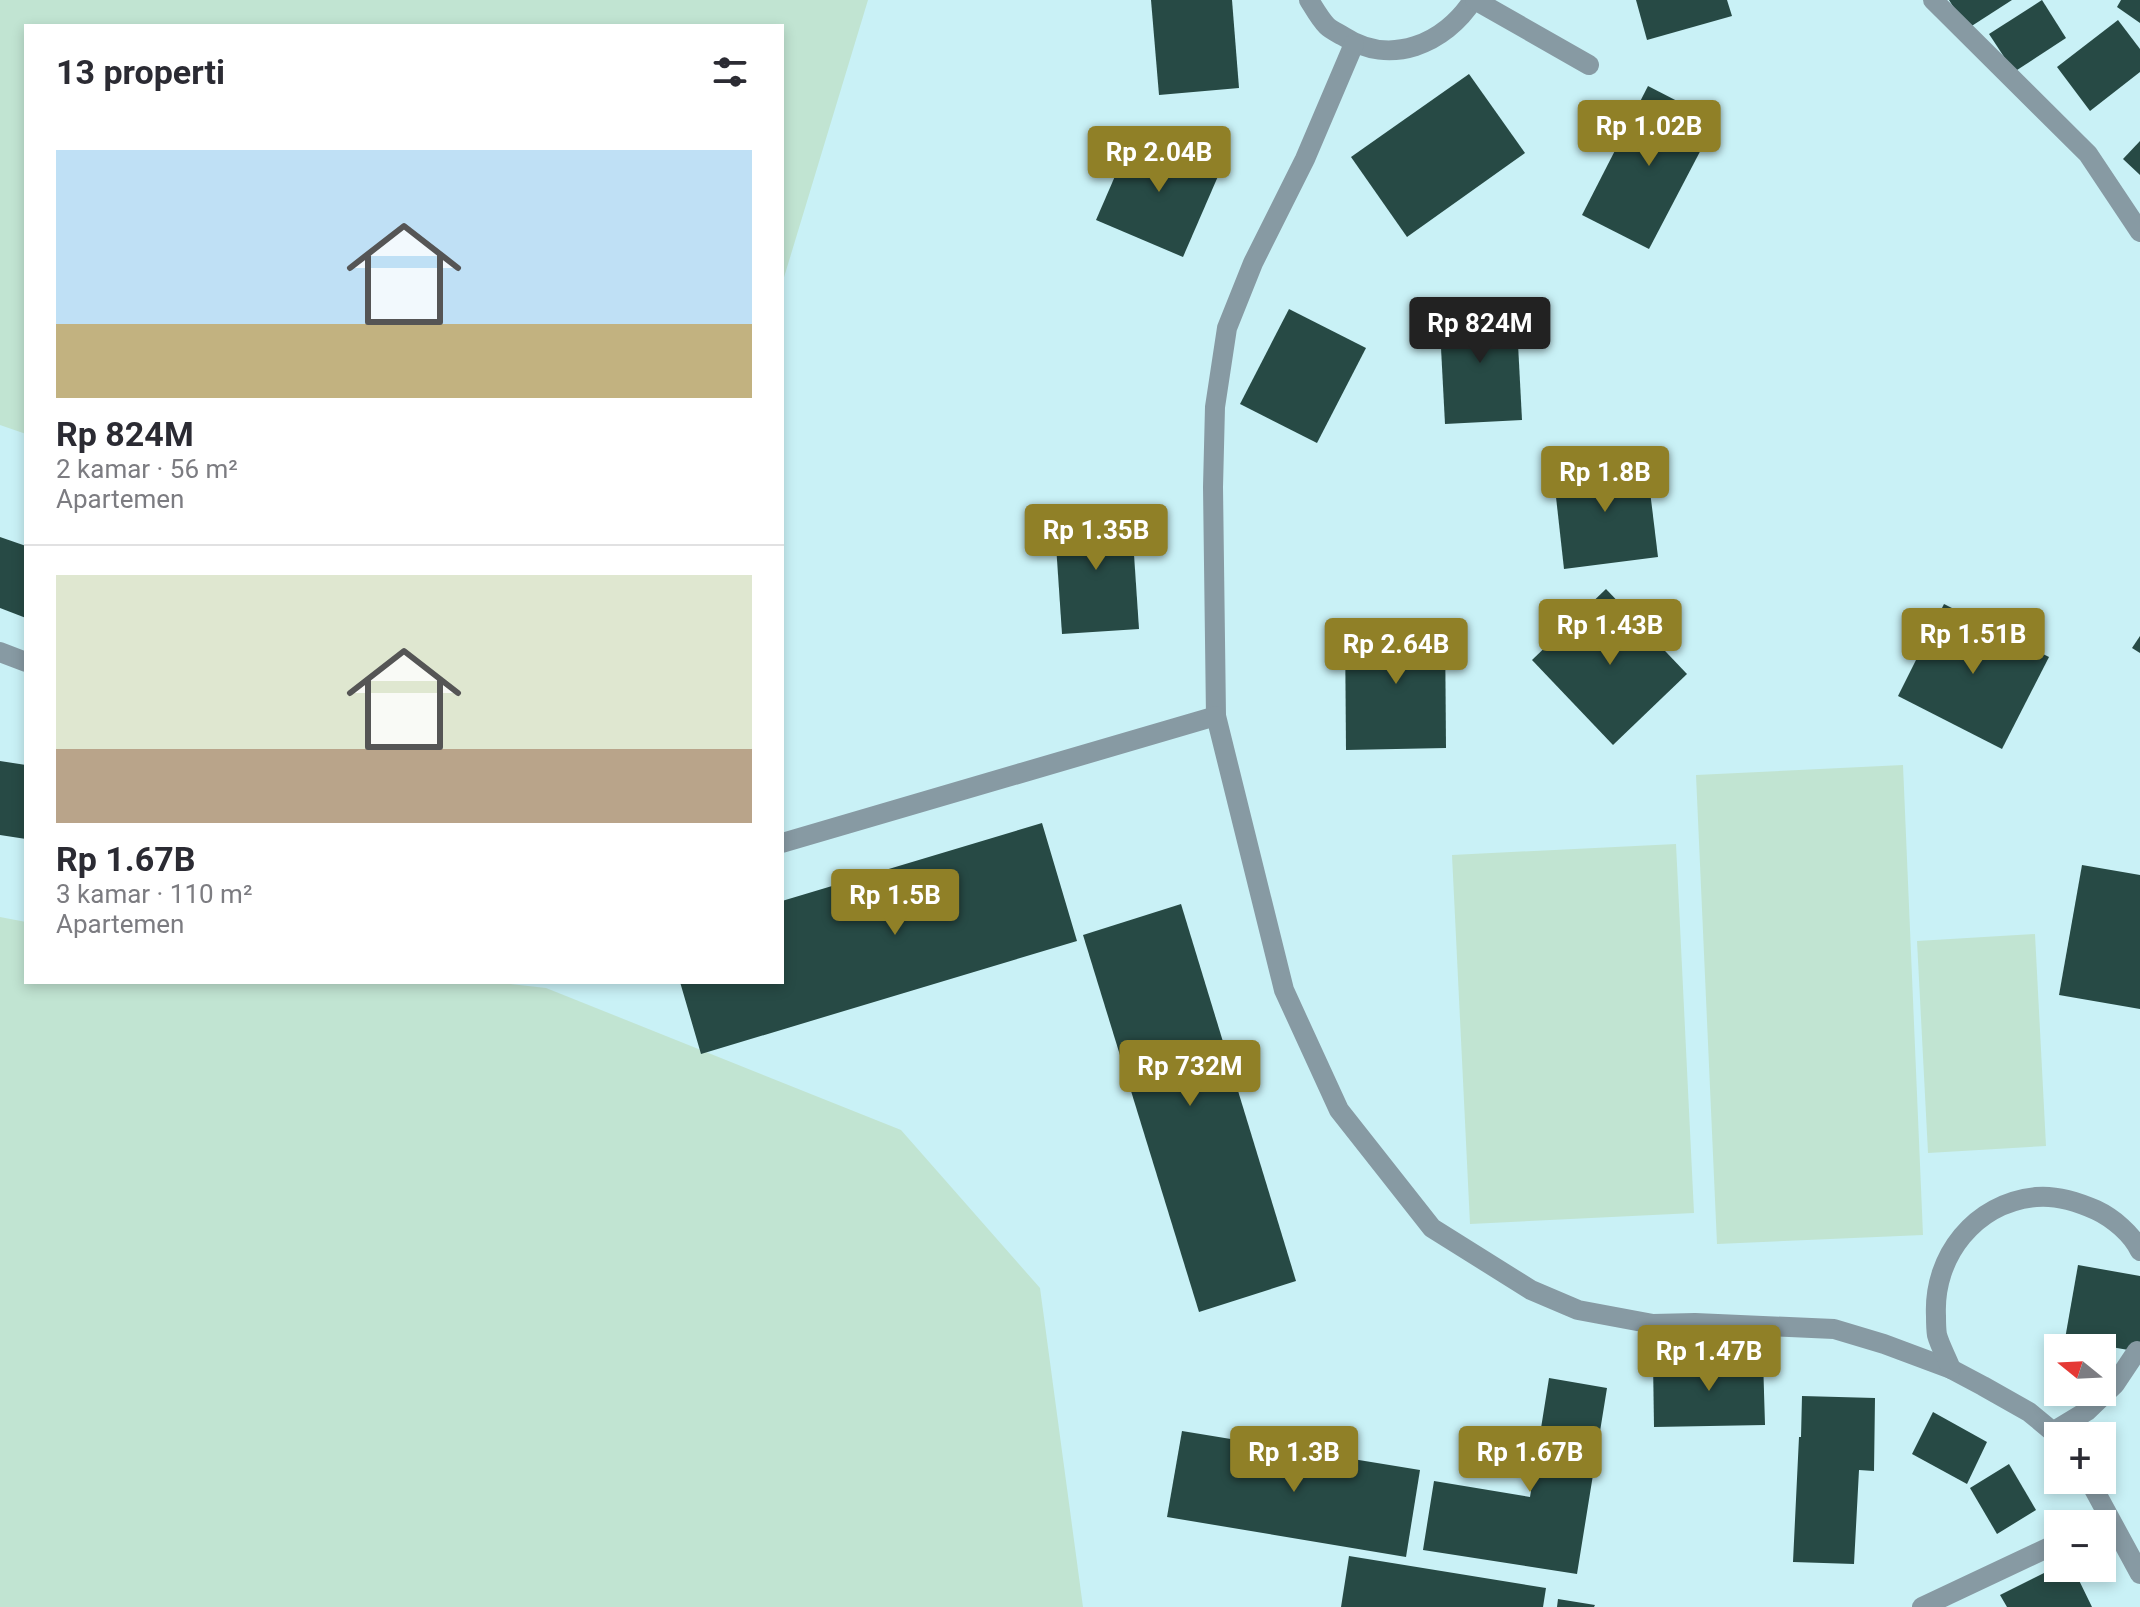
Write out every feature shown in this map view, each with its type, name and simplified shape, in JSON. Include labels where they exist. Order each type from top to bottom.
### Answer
[{"type":"street","points":[[1309,0],[1327,26],[1354,44],[1384,50],[1414,47],[1441,35],[1474,0],[1589,65]]},
{"type":"street","points":[[1933,0],[2088,154],[2140,232]]},
{"type":"street","points":[[1354,44],[1305,159],[1253,263],[1227,328],[1215,407],[1213,487],[1216,716],[1284,990],[1339,1110],[1432,1228],[1531,1290],[1578,1310],[1653,1324],[1834,1329],[1951,1369],[2029,1412],[2044,1424]]},
{"type":"street","points":[[0,652],[24,661]]},
{"type":"street","points":[[784,842],[1216,716]]},
{"type":"street","points":[[1951,1369],[1937,1334],[1935,1295],[1946,1259],[1969,1228],[2001,1206],[2037,1197],[2075,1200],[2110,1217],[2140,1251]]},
{"type":"street","points":[[2072,1422],[2115,1384],[2137,1351]]},
{"type":"street","points":[[2116,1540],[2140,1574]]},
{"type":"street","points":[[1922,1607],[2044,1550]]},
{"type":"green space","points":[[0,0],[868,0],[784,277],[784,24],[24,24],[24,433],[0,425]]},
{"type":"green space","points":[[1903,765],[1923,1235],[1717,1244],[1696,775]]},
{"type":"green space","points":[[1676,844],[1694,1213],[1470,1224],[1452,855]]},
{"type":"green space","points":[[0,917],[24,922],[24,984],[509,984],[546,988],[901,1130],[1040,1288],[1083,1607],[0,1607]]},
{"type":"green space","points":[[2035,934],[2046,1146],[1928,1153],[1917,941]]},
{"type":"building","points":[[1151,0],[1232,0],[1239,88],[1159,95]]},
{"type":"building","points":[[1636,0],[1727,0],[1732,16],[1647,40]]},
{"type":"building","points":[[1949,0],[2012,0],[1967,29]]},
{"type":"building","points":[[2042,0],[2066,38],[2014,72],[1989,34]]},
{"type":"building","points":[[2121,0],[2140,0],[2140,23],[2117,7]]},
{"type":"building","points":[[2118,20],[2140,49],[2140,72],[2090,111],[2057,67]]},
{"type":"building","points":[[1469,74],[1525,153],[1407,237],[1351,157]]},
{"type":"building","points":[[1648,86],[1716,121],[1649,249],[1582,215]]},
{"type":"building","points":[[1135,130],[1222,167],[1183,257],[1096,220]]},
{"type":"building","points":[[2140,141],[2140,175],[2123,159]]},
{"type":"building","points":[[1516,306],[1522,420],[1445,424],[1439,310]]},
{"type":"building","points":[[1289,309],[1366,348],[1317,443],[1240,404]]},
{"type":"building","points":[[1646,458],[1658,557],[1564,569],[1553,470]]},
{"type":"building","points":[[1131,510],[1139,629],[1062,634],[1054,515]]},
{"type":"building","points":[[0,537],[24,545],[24,617],[0,608]]},
{"type":"building","points":[[1606,589],[1687,674],[1613,745],[1532,660]]},
{"type":"building","points":[[1944,604],[2049,657],[2002,749],[1898,696]]},
{"type":"building","points":[[1445,622],[1446,748],[1346,750],[1345,624]]},
{"type":"building","points":[[2140,636],[2140,653],[2132,648]]},
{"type":"building","points":[[0,761],[24,765],[24,839],[0,835]]},
{"type":"building","points":[[1042,823],[1077,941],[701,1054],[681,984],[784,984],[784,900]]},
{"type":"building","points":[[2082,865],[2140,875],[2140,1009],[2059,995]]},
{"type":"building","points":[[1181,904],[1296,1281],[1199,1312],[1083,935]]},
{"type":"building","points":[[2078,1265],[2140,1276],[2140,1352],[2116,1348],[2116,1334],[2066,1334]]},
{"type":"building","points":[[1763,1359],[1765,1425],[1654,1427],[1653,1361]]},
{"type":"building","points":[[1549,1378],[1607,1388],[1577,1574],[1423,1550],[1434,1481],[1530,1497]]},
{"type":"building","points":[[1802,1396],[1875,1398],[1874,1471],[1859,1470],[1854,1564],[1793,1562]]},
{"type":"building","points":[[1933,1412],[1987,1442],[1967,1484],[1912,1454]]},
{"type":"building","points":[[1182,1431],[1420,1470],[1406,1557],[1167,1517]]},
{"type":"building","points":[[2009,1464],[2036,1510],[1997,1534],[1970,1488]]},
{"type":"building","points":[[1349,1556],[1546,1588],[1543,1607],[1341,1607]]},
{"type":"building","points":[[2044,1573],[2044,1582],[2080,1582],[2092,1607],[2007,1607],[2000,1595]]},
{"type":"building","points":[[1558,1599],[1595,1605],[1557,1607]]}]
